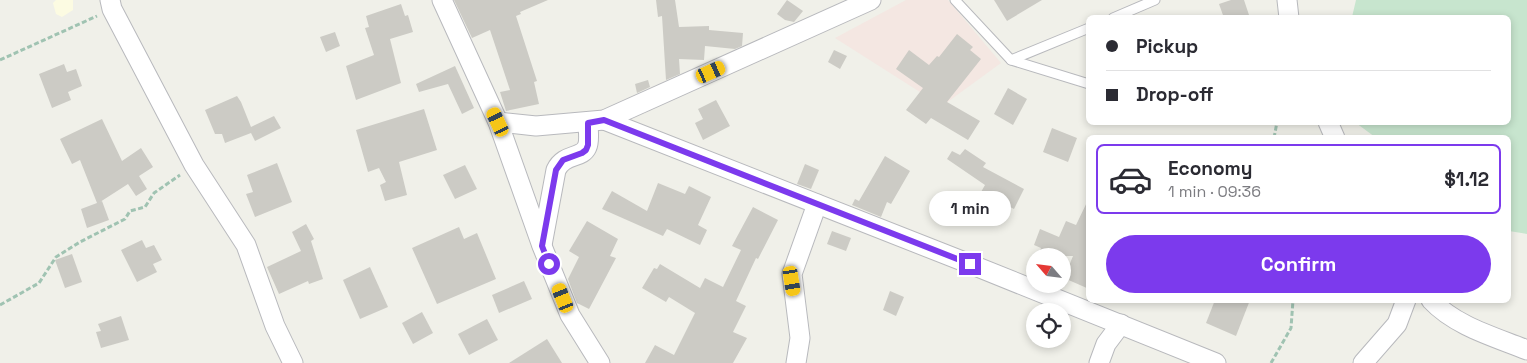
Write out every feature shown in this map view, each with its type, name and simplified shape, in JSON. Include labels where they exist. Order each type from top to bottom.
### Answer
[{"type":"street","points":[[442,0],[498,122],[542,246],[570,315],[600,363]]},
{"type":"street","points":[[498,122],[536,126],[596,122],[872,0]]},
{"type":"street","points":[[1286,0],[1289,15]]},
{"type":"street","points":[[111,4],[194,165],[246,245],[275,326],[293,363]]},
{"type":"street","points":[[596,122],[817,204],[1216,363]]},
{"type":"street","points":[[542,246],[556,170],[563,160],[586,150],[596,122]]},
{"type":"street","points":[[796,363],[800,338],[792,274],[817,204]]},
{"type":"street","points":[[1363,363],[1397,324],[1405,303]]},
{"type":"street","points":[[1434,303],[1439,309],[1460,322],[1527,350]]},
{"type":"street","points":[[1099,363],[1106,344],[1121,324]]},
{"type":"lane","points":[[955,0],[1011,60],[1086,83]]},
{"type":"lane","points":[[1120,15],[1155,0]]},
{"type":"lane","points":[[1011,60],[1086,29]]},
{"type":"path","points":[[0,60],[111,4]]},
{"type":"path","points":[[0,305],[39,283],[56,257],[80,242],[125,219],[130,212],[145,207],[154,193],[194,165]]},
{"type":"path","points":[[1270,363],[1291,328],[1293,303]]},
{"type":"shaded area","points":[[56,0],[73,0],[73,10],[62,17],[56,14],[53,3]]},
{"type":"shaded area","points":[[906,0],[948,0],[1001,63],[942,106],[835,38]]},
{"type":"shaded area","points":[[1356,0],[1527,0],[1527,234],[1511,231],[1511,135],[1372,135],[1359,125],[1511,125],[1511,15],[1352,15]]},
{"type":"building","points":[[454,0],[548,0],[520,12],[521,14],[516,16],[537,81],[534,82],[539,104],[506,111],[500,92],[510,90],[490,30],[472,38]]},
{"type":"building","points":[[656,0],[675,0],[679,27],[709,26],[709,30],[743,33],[742,46],[735,49],[705,46],[704,60],[679,59],[680,74],[666,80],[662,16],[658,17]]},
{"type":"building","points":[[787,0],[803,11],[794,22],[785,20],[777,14]]},
{"type":"building","points":[[994,0],[1042,0],[1007,21]]},
{"type":"building","points":[[1231,0],[1244,0],[1249,15],[1223,15],[1219,4]]},
{"type":"building","points":[[401,4],[405,16],[408,15],[413,32],[390,39],[401,83],[356,100],[346,66],[374,55],[365,28],[369,27],[366,16]]},
{"type":"building","points":[[335,32],[340,46],[326,52],[320,37]]},
{"type":"building","points":[[957,34],[973,47],[970,50],[981,59],[947,102],[980,121],[968,140],[931,118],[926,124],[906,110],[923,88],[896,69],[909,50],[929,65],[937,56],[939,57]]},
{"type":"building","points":[[834,50],[847,56],[840,69],[828,62]]},
{"type":"building","points":[[64,64],[67,72],[76,69],[82,86],[68,92],[71,100],[52,108],[39,74]]},
{"type":"building","points":[[455,66],[474,108],[462,114],[448,84],[419,92],[416,84]]},
{"type":"building","points":[[648,80],[650,87],[637,93],[635,84]]},
{"type":"building","points":[[1008,88],[1027,99],[1013,125],[994,114]]},
{"type":"building","points":[[237,96],[251,127],[274,116],[281,128],[255,141],[251,133],[225,143],[222,134],[215,134],[205,110]]},
{"type":"building","points":[[716,100],[730,126],[703,140],[695,123],[703,119],[698,109]]},
{"type":"building","points":[[424,109],[437,150],[399,162],[407,195],[385,201],[380,185],[386,182],[379,168],[368,172],[356,130]]},
{"type":"building","points":[[102,119],[122,161],[141,148],[153,167],[139,176],[147,189],[136,196],[128,184],[100,202],[102,201],[109,220],[87,228],[81,209],[97,203],[80,160],[72,164],[60,139]]},
{"type":"building","points":[[1052,128],[1077,138],[1068,162],[1043,152]]},
{"type":"building","points":[[965,149],[986,163],[983,167],[1024,189],[1014,209],[981,192],[985,185],[947,159],[952,151],[960,155]]},
{"type":"building","points":[[885,156],[910,171],[891,204],[887,202],[881,217],[852,205],[855,199],[859,201]]},
{"type":"building","points":[[277,163],[292,202],[255,217],[246,194],[253,192],[247,175]]},
{"type":"building","points":[[805,164],[819,170],[811,189],[797,184]]},
{"type":"building","points":[[465,165],[477,189],[455,199],[443,175]]},
{"type":"building","points":[[658,183],[685,194],[689,186],[711,197],[698,225],[707,230],[700,245],[667,229],[663,236],[602,209],[612,191],[647,211]]},
{"type":"building","points":[[1086,204],[1086,288],[1071,281],[1071,261],[1073,256],[1071,256],[1071,248],[1041,248],[1034,245],[1040,229],[1059,237],[1066,221],[1076,225]]},
{"type":"building","points":[[753,207],[778,220],[758,259],[756,258],[736,301],[746,306],[733,332],[747,338],[733,363],[645,363],[655,345],[674,355],[695,313],[669,297],[666,302],[642,288],[654,268],[657,269],[660,264],[700,288],[705,278],[723,287],[741,250],[732,246]]},
{"type":"building","points":[[587,221],[618,239],[610,256],[616,258],[589,309],[577,303],[568,279],[579,257],[569,251]]},
{"type":"building","points":[[306,224],[314,239],[311,241],[323,279],[309,284],[308,281],[279,294],[267,267],[301,251],[292,232]]},
{"type":"building","points":[[459,227],[464,239],[477,233],[496,279],[437,304],[412,248]]},
{"type":"building","points":[[832,231],[851,238],[846,251],[827,244]]},
{"type":"building","points":[[142,240],[146,248],[154,245],[162,260],[153,264],[157,272],[137,282],[121,250]]},
{"type":"building","points":[[72,254],[82,282],[65,288],[55,260]]},
{"type":"building","points":[[370,267],[388,307],[360,319],[343,280]]},
{"type":"building","points":[[524,281],[532,299],[499,313],[492,295]]},
{"type":"building","points":[[890,291],[904,297],[896,316],[883,310]]},
{"type":"building","points":[[1214,303],[1249,303],[1236,336],[1206,323]]},
{"type":"building","points":[[422,312],[433,333],[413,344],[402,323]]},
{"type":"building","points":[[121,316],[129,340],[101,348],[96,332],[101,331],[98,324]]},
{"type":"building","points":[[487,319],[498,340],[469,355],[458,334]]},
{"type":"building","points":[[547,339],[562,363],[509,363]]},
{"type":"route","points":[[549,264],[542,246],[556,170],[563,160],[586,150],[588,145],[588,123],[604,120],[970,264]]}]
